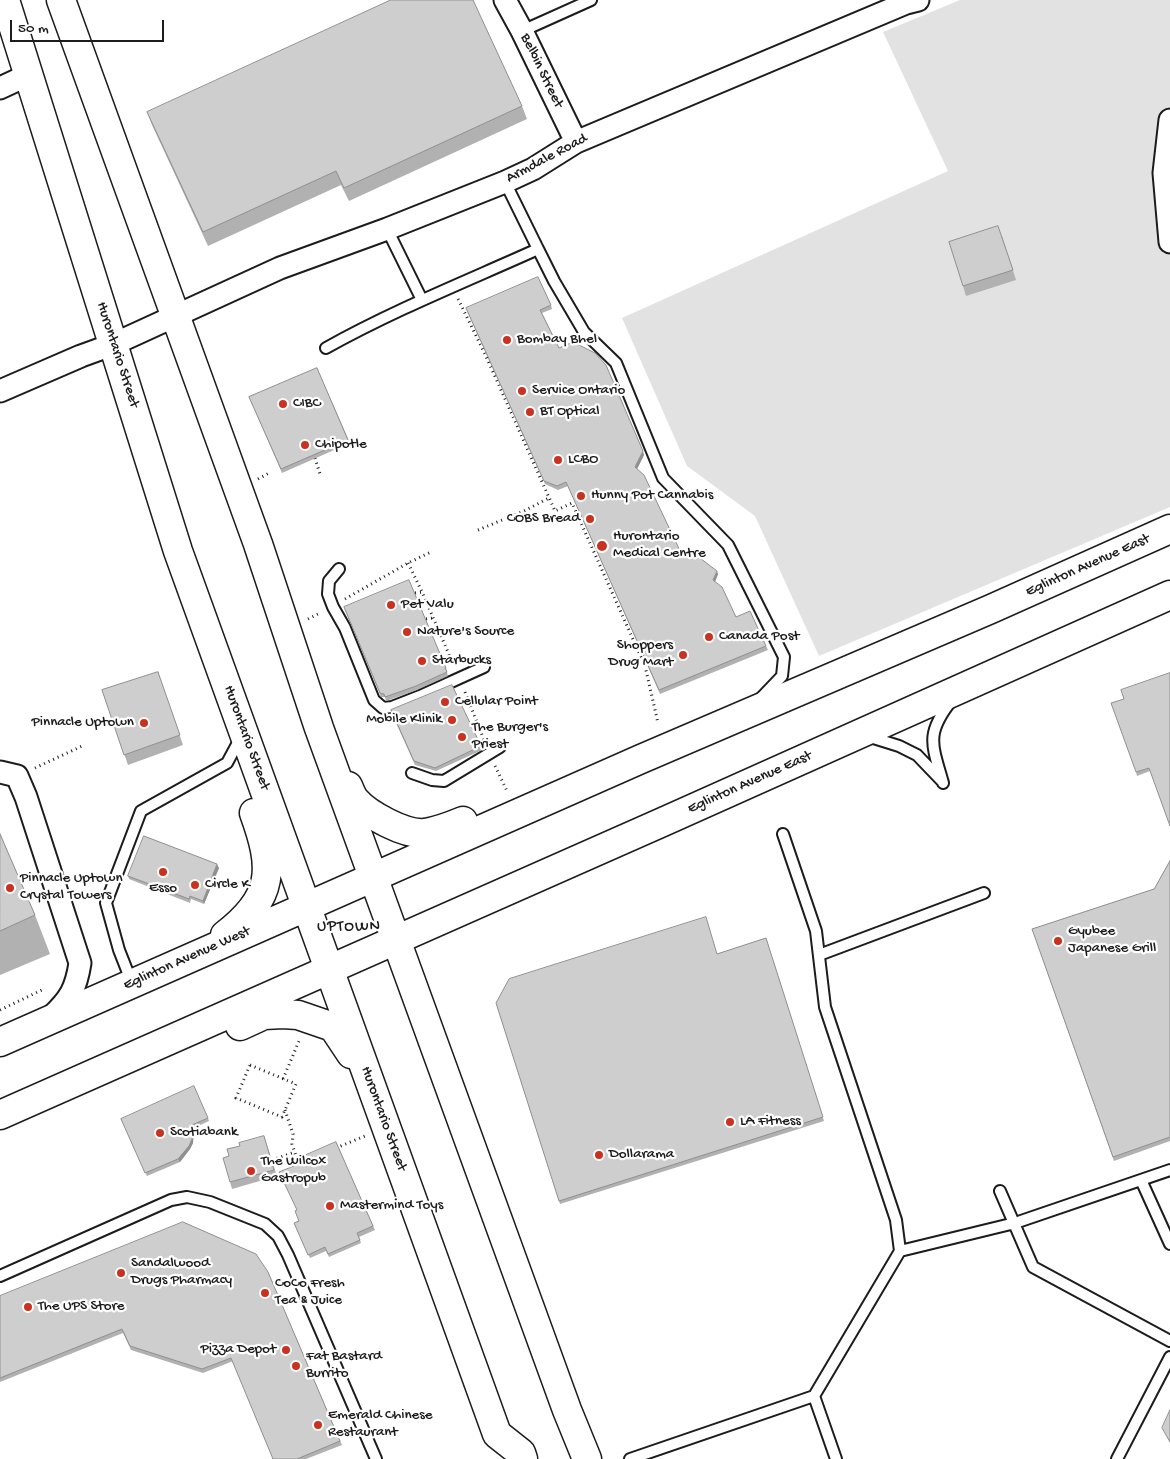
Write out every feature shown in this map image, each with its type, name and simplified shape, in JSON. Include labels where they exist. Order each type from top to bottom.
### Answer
[{"type":"main road","name":"Hurontario Street","points":[[5,0],[178,551],[497,1434],[521,1452],[523,1459]]},
{"type":"main road","points":[[61,0],[258,544],[319,728],[567,1410],[587,1459]]},
{"type":"main road","name":"Eglinton Avenue East","points":[[373,877],[1170,530]]},
{"type":"main road","name":"Eglinton Avenue East","points":[[329,970],[1170,595]]},
{"type":"main road","points":[[319,728],[354,800],[372,815],[404,830],[424,833],[452,826],[517,797],[552,798]]},
{"type":"main road","points":[[200,954],[249,914],[261,896],[266,882],[268,864],[264,840],[251,805],[259,774]]},
{"type":"main road","name":"Eglinton Avenue West","points":[[0,1042],[373,877]]},
{"type":"main road","points":[[0,1115],[329,970]]},
{"type":"main road","points":[[150,1048],[178,1054],[264,1015],[298,1015],[332,1027],[350,1052],[377,1103]]},
{"type":"street","name":"Belbin Street","points":[[505,0],[576,142]]},
{"type":"street","name":"Armdale Road","points":[[0,392],[81,356],[114,344],[280,268],[387,229],[505,182],[534,169],[576,142],[909,1]]},
{"type":"street","points":[[0,88],[28,76]]},
{"type":"street","points":[[1170,120],[1164,173],[1170,242]]},
{"type":"street","points":[[9,774],[26,797],[80,963],[78,977],[69,998],[46,1022]]},
{"type":"lane","points":[[522,31],[591,0]]},
{"type":"lane","points":[[505,182],[554,281],[584,332],[616,363],[664,478],[728,545],[784,657],[782,676],[746,715]]},
{"type":"lane","points":[[387,229],[422,300]]},
{"type":"lane","points":[[326,348],[370,324],[538,249]]},
{"type":"lane","points":[[339,569],[329,581],[328,594],[345,628],[374,700],[384,708],[392,707],[484,667]]},
{"type":"lane","points":[[859,734],[899,746],[917,755],[943,782],[932,744],[936,722],[962,688]]},
{"type":"lane","points":[[132,983],[119,950],[106,903],[141,811],[227,763],[244,732]]},
{"type":"lane","points":[[412,773],[432,780],[444,781],[500,747]]},
{"type":"lane","points":[[630,1459],[814,1396],[900,1251],[896,1220],[825,1007],[816,931],[782,834]]},
{"type":"lane","points":[[819,955],[984,893]]},
{"type":"lane","points":[[900,1251],[1015,1223],[1170,1170]]},
{"type":"lane","points":[[1141,1180],[1170,1244]]},
{"type":"lane","points":[[1000,1191],[1034,1267],[1170,1341]]},
{"type":"lane","points":[[0,1276],[171,1200],[187,1197],[210,1202],[265,1224],[278,1236],[288,1255],[376,1459]]},
{"type":"lane","points":[[1117,1459],[1170,1357]]},
{"type":"lane","points":[[814,1396],[836,1459]]},
{"type":"path","points":[[453,287],[555,511],[572,503],[645,666]]},
{"type":"path","points":[[481,339],[484,354]]},
{"type":"path","points":[[507,399],[511,413]]},
{"type":"path","points":[[315,458],[320,474]]},
{"type":"path","points":[[534,458],[537,472]]},
{"type":"path","points":[[265,475],[271,472]]},
{"type":"path","points":[[478,530],[524,511],[549,498]]},
{"type":"path","points":[[577,507],[580,522]]},
{"type":"path","points":[[590,535],[593,550]]},
{"type":"path","points":[[307,620],[431,552]]},
{"type":"path","points":[[600,559],[604,573]]},
{"type":"path","points":[[611,583],[614,597]]},
{"type":"path","points":[[415,593],[422,592]]},
{"type":"path","points":[[426,619],[434,618]]},
{"type":"path","points":[[438,648],[445,647]]},
{"type":"path","points":[[641,652],[658,723]]},
{"type":"path","points":[[468,720],[474,716]]},
{"type":"path","points":[[477,740],[482,736]]},
{"type":"path","points":[[9,774],[82,746]]},
{"type":"path","points":[[0,1010],[44,989]]},
{"type":"path","points":[[284,1079],[301,1037]]},
{"type":"path","points":[[250,1065],[296,1084],[285,1109],[282,1117],[236,1098],[250,1065]]},
{"type":"path","points":[[285,1109],[293,1134],[292,1144],[299,1165],[306,1162]]},
{"type":"path","points":[[330,1151],[368,1134]]},
{"type":"path","points":[[272,1160],[295,1152]]},
{"type":"shaded area","points":[[960,0],[1170,0],[1170,507],[819,656],[755,516],[687,466],[622,318],[948,171],[883,32]]},
{"type":"building","points":[[391,0],[473,0],[522,106],[344,188],[336,171],[203,232],[147,112]]},
{"type":"building","points":[[998,226],[1013,270],[963,286],[949,242]]},
{"type":"building","points":[[538,277],[551,305],[540,310],[559,348],[573,342],[595,353],[606,365],[643,451],[635,467],[644,475],[683,557],[692,552],[717,571],[713,580],[722,587],[736,617],[750,611],[766,646],[659,690],[566,482],[557,486],[544,481],[466,308]]},
{"type":"building","points":[[317,368],[348,440],[281,469],[249,397]]},
{"type":"building","points":[[409,580],[447,672],[385,697],[384,694],[380,693],[344,607]]},
{"type":"building","name":"Pinnacle Uptown","points":[[158,672],[180,735],[124,755],[102,690]]},
{"type":"building","points":[[1170,673],[1170,826],[1149,768],[1136,772],[1111,703],[1124,699],[1121,690]]},
{"type":"building","points":[[452,685],[481,746],[435,768],[414,761],[391,710]]},
{"type":"building","points":[[0,834],[35,915],[0,931]]},
{"type":"building","points":[[144,836],[217,864],[203,901],[190,896],[189,899],[128,876]]},
{"type":"building","points":[[1170,861],[1170,1137],[1113,1157],[1032,929],[1154,889]]},
{"type":"building","points":[[706,917],[717,954],[766,938],[823,1117],[559,1201],[496,1003],[509,979]]},
{"type":"building","name":"Scotiabank","points":[[194,1086],[208,1118],[192,1125],[192,1139],[189,1146],[178,1159],[145,1173],[121,1119]]},
{"type":"building","name":"The Wilcox Gastropub","points":[[264,1136],[274,1170],[230,1182],[223,1158],[229,1156],[227,1149],[240,1146],[239,1143]]},
{"type":"building","name":"Mastermind Toys","points":[[336,1142],[373,1226],[357,1233],[360,1240],[328,1254],[325,1247],[308,1255],[294,1223],[299,1221],[295,1211],[297,1210],[279,1172],[306,1161],[304,1156]]},
{"type":"building","points":[[183,1222],[256,1254],[268,1272],[340,1441],[297,1459],[273,1459],[231,1358],[202,1369],[130,1346],[122,1329],[0,1378],[0,1296]]},
{"type":"building","points":[[1170,1410],[1170,1442],[1162,1428]]},
{"type":"place","name":"Bombay Bhel","points":[[507,340]]},
{"type":"place","name":"Service Ontario","points":[[522,391]]},
{"type":"place","name":"CIBC","points":[[283,404]]},
{"type":"place","name":"BT Optical","points":[[530,412]]},
{"type":"place","name":"Chipotle","points":[[305,445]]},
{"type":"place","name":"LCBO","points":[[558,460]]},
{"type":"place","name":"Hunny Pot Cannabis","points":[[581,496]]},
{"type":"place","name":"COBS Bread","points":[[590,519]]},
{"type":"place","name":"Hurontario Medical Centre","points":[[602,546]]},
{"type":"place","name":"Pet Valu","points":[[391,605]]},
{"type":"place","name":"Nature's Source","points":[[407,632]]},
{"type":"place","name":"Canada Post","points":[[709,637]]},
{"type":"place","name":"Shoppers Drug Mart","points":[[683,655]]},
{"type":"place","name":"Starbucks","points":[[422,661]]},
{"type":"place","name":"Cellular Point","points":[[445,702]]},
{"type":"place","name":"Mobile Klinik","points":[[452,720]]},
{"type":"place","name":"Pinnacle Uptown","points":[[144,723]]},
{"type":"place","name":"The Burger's Priest","points":[[462,737]]},
{"type":"place","name":"Esso","points":[[163,872]]},
{"type":"place","name":"Circle K","points":[[195,885]]},
{"type":"place","name":"Pinnacle Uptown Crystal Towers","points":[[10,888]]},
{"type":"place","name":"Gyubee Japanese Grill","points":[[1058,941]]},
{"type":"place","name":"LA Fitness","points":[[730,1122]]},
{"type":"place","name":"Scotiabank","points":[[160,1133]]},
{"type":"place","name":"Dollarama","points":[[599,1155]]},
{"type":"place","name":"The Wilcox Gastropub","points":[[251,1171]]},
{"type":"place","name":"Mastermind Toys","points":[[330,1206]]},
{"type":"place","name":"Sandalwood Drugs Pharmacy","points":[[121,1273]]},
{"type":"place","name":"CoCo Fresh Tea & Juice","points":[[265,1293]]},
{"type":"place","name":"The UPS Store","points":[[28,1307]]},
{"type":"place","name":"Pizza Depot","points":[[286,1350]]},
{"type":"place","name":"Fat Bastard Burrito","points":[[296,1366]]},
{"type":"place","name":"Emerald Chinese Restaurant","points":[[318,1425]]},
{"type":"district","name":"UPTOWN","points":[[349,928]]}]
